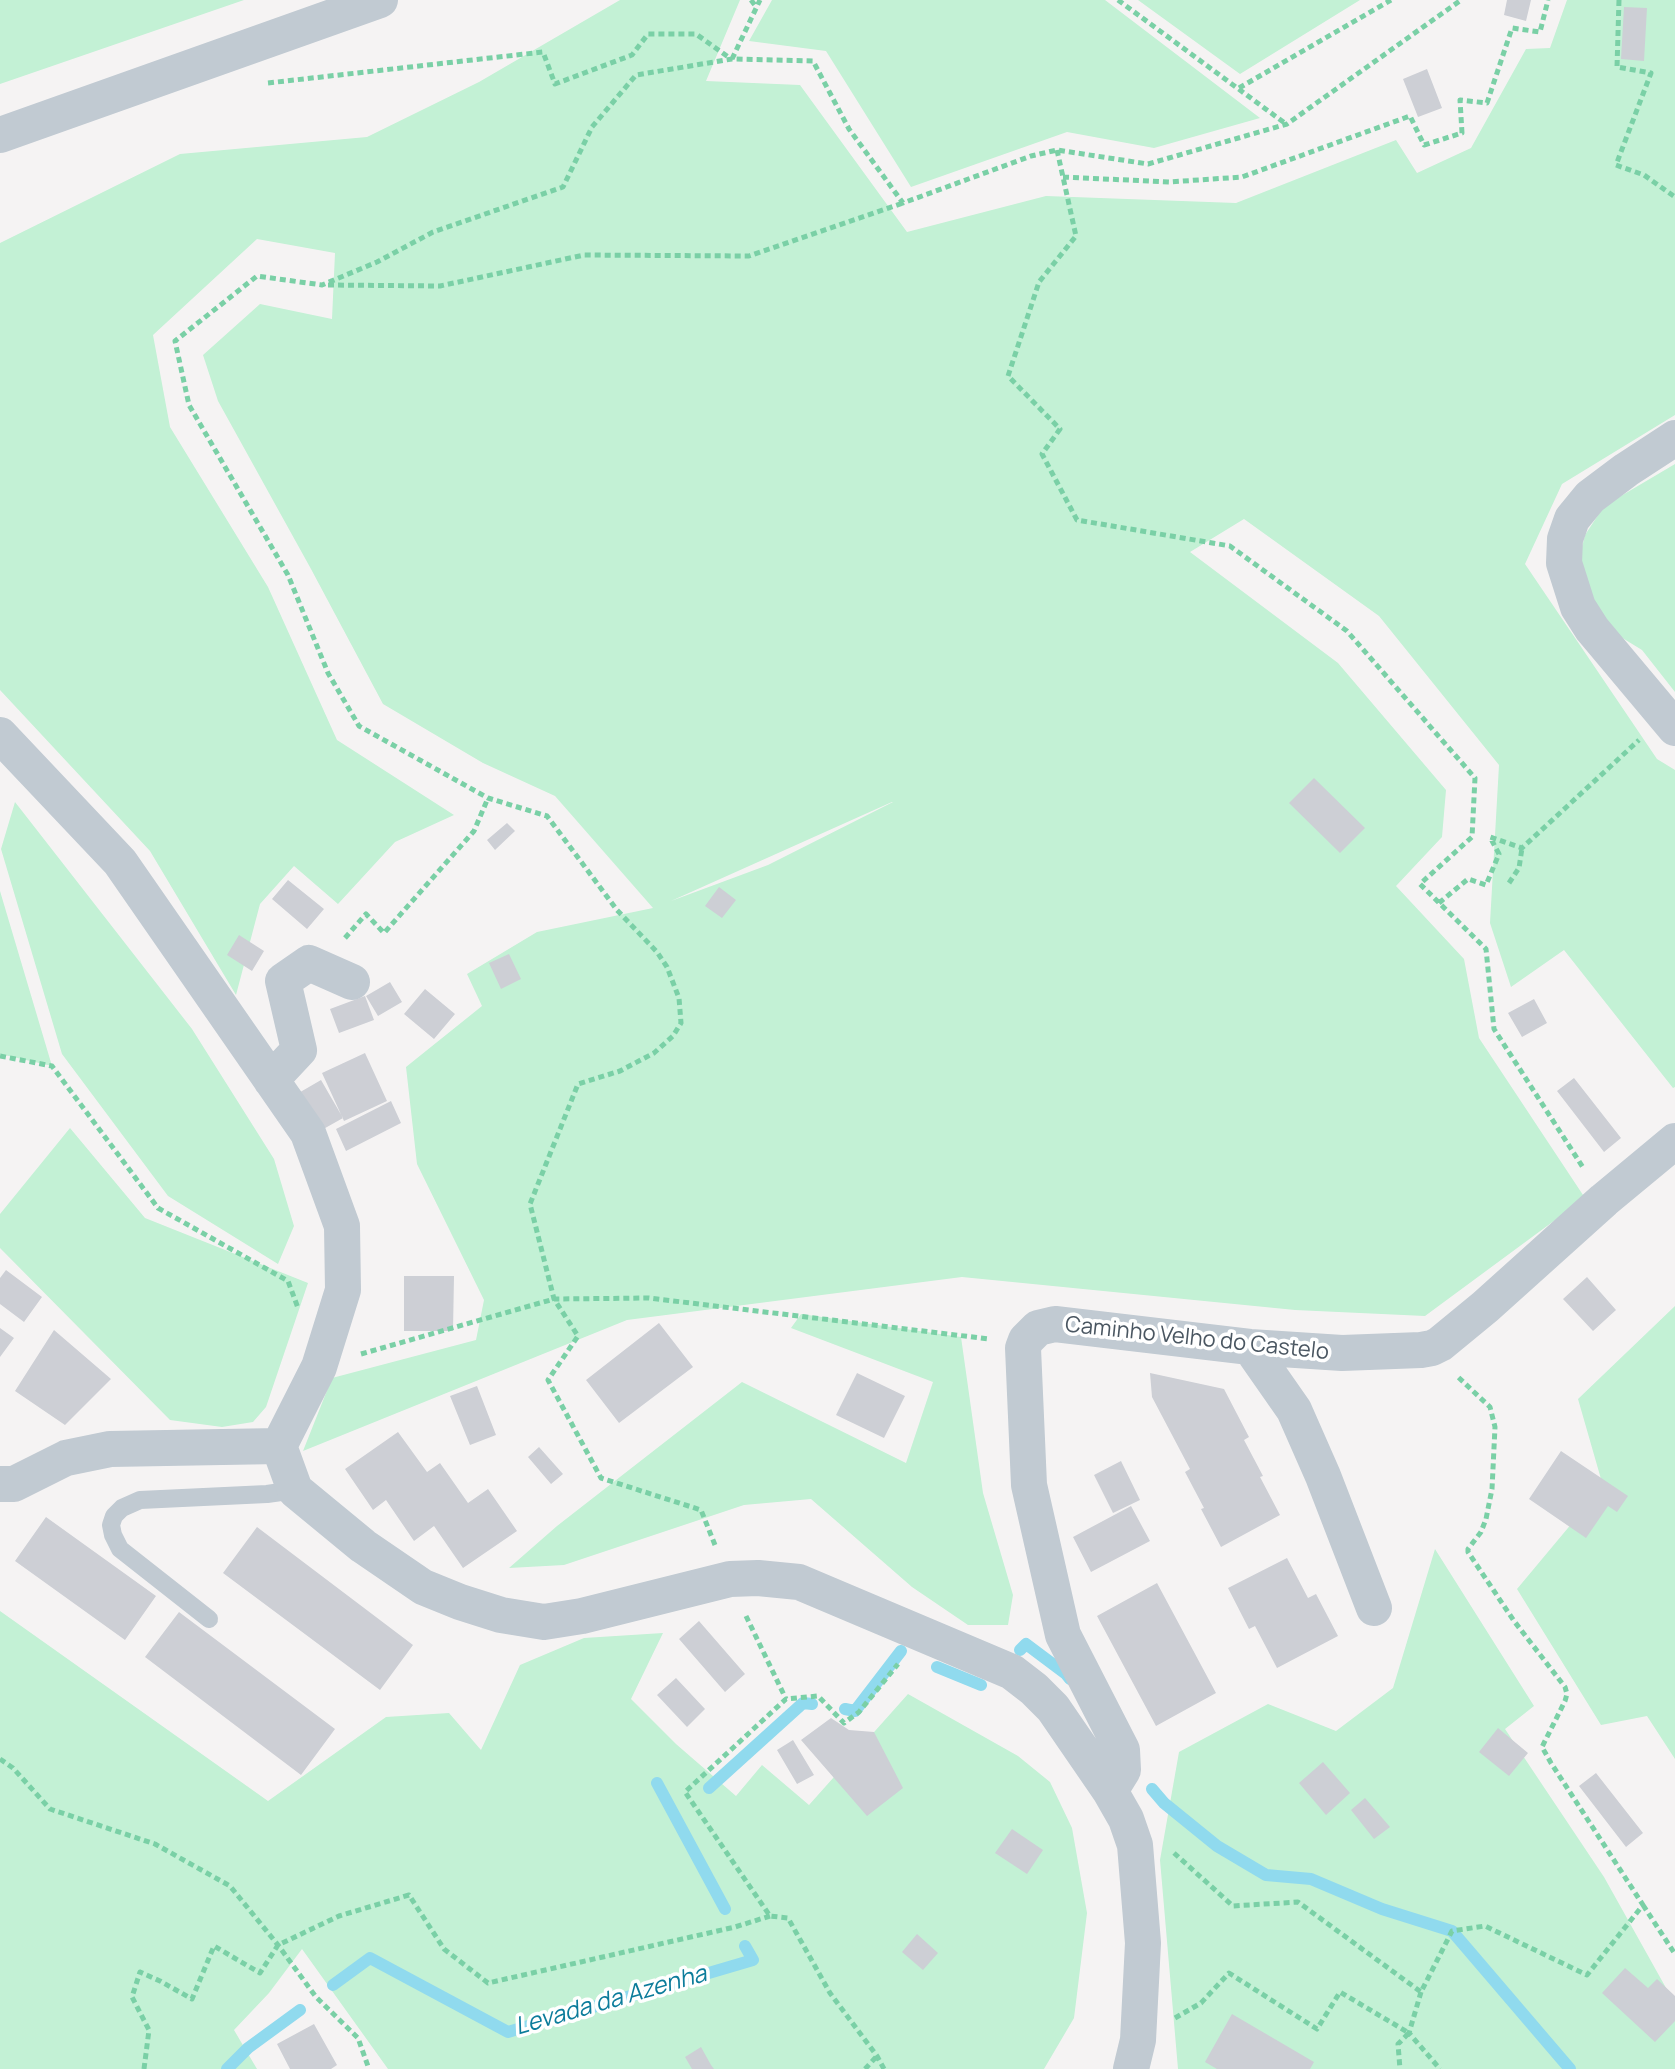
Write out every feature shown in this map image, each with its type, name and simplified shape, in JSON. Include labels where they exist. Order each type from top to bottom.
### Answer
[{"type":"street","points":[[0,135],[380,0]]},
{"type":"street","points":[[1672,725],[1592,629],[1578,607],[1564,563],[1565,539],[1572,519],[1590,497],[1675,438]]},
{"type":"street","points":[[0,735],[120,862],[308,1133],[342,1226],[343,1290],[319,1367],[279,1446],[295,1490],[363,1546],[423,1587],[501,1615],[544,1622],[582,1616],[730,1579],[799,1582],[1012,1672],[1053,1708],[1110,1791],[1126,1819],[1135,1845],[1143,1943],[1135,2054]]},
{"type":"street","points":[[271,1080],[299,1050],[283,981],[309,963],[352,982]]},
{"type":"street","points":[[1432,1348],[1485,1307],[1675,1141]]},
{"type":"street","name":"Caminho Velho do Castelo","points":[[1026,1340],[1038,1328],[1055,1324],[1250,1347],[1342,1353],[1432,1348]]},
{"type":"street","points":[[1026,1340],[1023,1348],[1029,1485],[1063,1635],[1122,1750],[1123,1770],[1110,1791]]},
{"type":"street","points":[[1250,1347],[1294,1410],[1374,1608]]},
{"type":"street","points":[[0,1484],[14,1484],[66,1458],[110,1449],[279,1446]]},
{"type":"lane","points":[[209,1619],[120,1549],[111,1525],[114,1516],[122,1508],[140,1500],[295,1490]]},
{"type":"path","points":[[751,0],[757,8]]},
{"type":"path","points":[[732,59],[760,0]]},
{"type":"path","points":[[1118,0],[1287,124]]},
{"type":"path","points":[[1239,88],[1391,0]]},
{"type":"path","points":[[786,1699],[701,1510],[601,1478],[548,1380],[578,1336],[554,1299],[530,1204],[578,1084],[620,1071],[654,1053],[673,1036],[681,1023],[679,998],[667,967],[617,910],[547,816],[488,798],[359,726],[328,673],[288,575],[189,405],[175,341],[257,276],[322,285],[440,286],[584,255],[749,256],[1031,156],[1057,150],[1148,164],[1287,124],[1461,0]]},
{"type":"path","points":[[1063,177],[1169,182],[1242,177],[1410,116],[1424,145],[1462,133],[1460,100],[1487,103],[1512,28],[1540,32],[1548,0]]},
{"type":"path","points":[[1619,0],[1617,67],[1651,73],[1616,165],[1644,175],[1675,197]]},
{"type":"path","points":[[262,83],[543,52],[555,84],[632,55],[648,34],[696,34],[732,59]]},
{"type":"path","points":[[322,285],[377,262],[433,232],[563,187],[592,127],[636,75],[732,59],[813,61],[849,129],[903,203]]},
{"type":"path","points":[[1057,150],[1076,236],[1039,282],[1008,376],[1060,429],[1042,454],[1077,520],[1230,546],[1347,631],[1475,778],[1472,837],[1420,884],[1486,949],[1494,1029],[1604,1200]]},
{"type":"path","points":[[1509,883],[1519,868],[1522,848],[1635,743],[1672,725]]},
{"type":"path","points":[[352,982],[338,946],[366,914],[384,933],[474,831],[488,798]]},
{"type":"path","points":[[1439,903],[1468,879],[1486,885],[1499,854],[1490,837],[1522,848]]},
{"type":"path","points":[[0,1056],[52,1066],[158,1208],[288,1281],[298,1310]]},
{"type":"path","points":[[319,1367],[554,1299],[649,1298],[995,1339],[1026,1340]]},
{"type":"path","points":[[1432,1348],[1440,1365],[1469,1385],[1490,1407],[1495,1427],[1492,1489],[1486,1519],[1468,1552],[1514,1621],[1565,1687],[1565,1701],[1542,1747],[1675,1954]]},
{"type":"path","points":[[770,1916],[685,1792],[786,1699],[818,1696],[844,1723],[859,1712],[899,1663]]},
{"type":"path","points":[[0,1759],[13,1768],[50,1809],[155,1844],[230,1886],[316,1997],[358,2038],[369,2069]]},
{"type":"path","points":[[1135,1845],[1160,1840],[1233,1906],[1298,1902],[1421,1992]]},
{"type":"path","points":[[144,2069],[149,2030],[132,1997],[140,1972],[192,1999],[214,1946],[260,1973],[278,1945],[339,1916],[409,1895],[444,1949],[488,1983],[735,1927],[770,1916],[788,1918],[830,1993],[884,2069]]},
{"type":"path","points":[[1400,2069],[1398,2044],[1409,2033],[1421,1992],[1452,1931],[1485,1926],[1587,1975],[1643,1905]]},
{"type":"path","points":[[1135,2054],[1201,2003],[1229,1973],[1317,2029],[1340,1992],[1409,2033],[1440,2069]]},
{"type":"path","points":[[865,2069],[877,2056]]},
{"type":"green space","points":[[0,0],[244,0],[0,84]]},
{"type":"green space","points":[[620,0],[740,0],[706,81],[800,85],[907,232],[1046,196],[1236,203],[1396,140],[1417,173],[1471,148],[1526,49],[1550,48],[1567,0],[1675,0],[1675,415],[1562,484],[1525,564],[1657,759],[1675,770],[1675,1087],[1564,950],[1511,987],[1490,923],[1499,765],[1379,616],[1244,519],[1190,552],[1338,663],[1446,790],[1442,837],[1396,886],[1464,959],[1479,1038],[1585,1198],[1425,1316],[1295,1310],[962,1277],[627,1320],[303,1451],[332,1378],[476,1340],[484,1300],[417,1164],[406,1067],[482,1006],[467,974],[537,932],[653,908],[555,796],[483,763],[383,704],[218,401],[203,355],[260,304],[332,319],[335,253],[257,239],[153,335],[170,427],[268,587],[337,740],[454,815],[395,842],[338,904],[294,866],[260,904],[236,995],[150,851],[0,690],[0,243],[180,154],[367,137],[479,82]],"holes":[[[893,802],[768,865],[671,901]]]},
{"type":"green space","points":[[772,0],[1105,0],[1260,118],[1154,148],[1067,132],[911,187],[826,51],[749,41]]},
{"type":"green space","points":[[1138,0],[1360,0],[1240,74]]},
{"type":"green space","points":[[1675,464],[1675,692],[1642,650],[1606,628],[1578,563],[1585,535],[1604,506]]},
{"type":"green space","points":[[15,802],[192,1029],[274,1159],[294,1226],[278,1264],[168,1196],[62,1054],[1,849]]},
{"type":"green space","points":[[0,891],[52,1066],[0,1054]]},
{"type":"green space","points":[[70,1128],[145,1218],[308,1283],[266,1407],[253,1422],[222,1427],[170,1420],[0,1248],[0,1214]]},
{"type":"green space","points":[[1675,1306],[1675,1759],[1647,1716],[1601,1725],[1517,1589],[1603,1486],[1578,1399]]},
{"type":"green space","points":[[801,1314],[961,1337],[983,1493],[1013,1595],[1008,1625],[968,1625],[912,1587],[811,1499],[744,1505],[564,1565],[509,1568],[557,1526],[742,1382],[906,1463],[933,1382],[791,1328]]},
{"type":"green space","points":[[1435,1549],[1534,1706],[1505,1729],[1604,1877],[1675,2004],[1675,2069],[1178,2069],[1160,1860],[1179,1752],[1268,1704],[1336,1731],[1393,1688]]},
{"type":"green space","points":[[0,1611],[268,1801],[386,1717],[449,1713],[481,1750],[520,1665],[584,1638],[663,1633],[631,1699],[676,1744],[736,1796],[762,1765],[809,1805],[908,1694],[1018,1756],[1050,1782],[1072,1828],[1087,1913],[1074,2018],[1044,2069],[388,2069],[302,1949],[269,1993],[234,2030],[257,2069],[0,2069]]},
{"type":"building","points":[[1507,0],[1531,0],[1526,21],[1504,15]]},
{"type":"building","points":[[1624,7],[1647,8],[1644,61],[1621,59]]},
{"type":"building","points":[[1427,69],[1442,108],[1418,117],[1403,79]]},
{"type":"building","points":[[1314,778],[1365,828],[1340,853],[1289,803]]},
{"type":"building","points":[[507,823],[515,831],[495,850],[487,840]]},
{"type":"building","points":[[288,880],[324,909],[307,929],[272,899]]},
{"type":"building","points":[[719,887],[736,900],[722,918],[705,906]]},
{"type":"building","points":[[239,935],[264,951],[252,971],[227,955]]},
{"type":"building","points":[[509,954],[521,979],[501,989],[489,963]]},
{"type":"building","points":[[390,982],[402,1002],[378,1016],[366,996]]},
{"type":"building","points":[[425,989],[455,1014],[434,1039],[404,1014]]},
{"type":"building","points":[[365,996],[374,1020],[339,1033],[330,1009]]},
{"type":"building","points":[[1534,999],[1547,1023],[1522,1037],[1508,1013]]},
{"type":"building","points":[[365,1053],[387,1101],[344,1121],[322,1073]]},
{"type":"building","points":[[1574,1078],[1621,1138],[1604,1152],[1557,1091]]},
{"type":"building","points":[[321,1080],[343,1118],[311,1136],[290,1098]]},
{"type":"building","points":[[391,1101],[401,1123],[346,1151],[336,1129]]},
{"type":"building","points":[[6,1270],[42,1297],[24,1322],[0,1304],[0,1278]]},
{"type":"building","points":[[404,1276],[454,1276],[453,1331],[404,1331]]},
{"type":"building","points":[[1587,1277],[1616,1310],[1593,1331],[1563,1299]]},
{"type":"building","points":[[659,1323],[693,1367],[619,1423],[586,1380]]},
{"type":"building","points":[[0,1328],[14,1338],[0,1357]]},
{"type":"building","points":[[54,1330],[111,1379],[65,1425],[15,1391]]},
{"type":"building","points":[[857,1373],[905,1396],[884,1438],[836,1415]]},
{"type":"building","points":[[1150,1373],[1224,1389],[1249,1437],[1244,1440],[1280,1515],[1221,1547],[1185,1472],[1190,1469],[1152,1397]]},
{"type":"building","points":[[477,1386],[496,1435],[470,1445],[450,1396]]},
{"type":"building","points":[[398,1432],[427,1472],[440,1463],[468,1503],[488,1489],[517,1531],[463,1568],[434,1526],[414,1541],[386,1500],[373,1510],[345,1469]]},
{"type":"building","points":[[539,1447],[563,1474],[551,1484],[528,1457]]},
{"type":"building","points":[[1561,1451],[1628,1496],[1617,1512],[1608,1506],[1586,1538],[1529,1499]]},
{"type":"building","points":[[1121,1461],[1140,1500],[1113,1513],[1094,1475]]},
{"type":"building","points":[[1131,1506],[1150,1541],[1091,1572],[1073,1537]]},
{"type":"building","points":[[46,1517],[156,1596],[125,1640],[15,1561]]},
{"type":"building","points":[[257,1527],[413,1645],[380,1690],[223,1573]]},
{"type":"building","points":[[1287,1558],[1308,1598],[1316,1594],[1338,1636],[1277,1668],[1255,1626],[1249,1629],[1228,1588]]},
{"type":"building","points":[[1157,1583],[1216,1693],[1156,1726],[1097,1616]]},
{"type":"building","points":[[179,1612],[335,1729],[301,1775],[145,1657]]},
{"type":"building","points":[[699,1621],[745,1674],[725,1692],[679,1639]]},
{"type":"building","points":[[676,1678],[705,1709],[687,1727],[657,1695]]},
{"type":"building","points":[[831,1718],[849,1730],[874,1732],[903,1788],[867,1816],[801,1740]]},
{"type":"building","points":[[1498,1728],[1528,1753],[1509,1776],[1479,1752]]},
{"type":"building","points":[[793,1740],[814,1775],[797,1784],[777,1750]]},
{"type":"building","points":[[1323,1762],[1350,1793],[1326,1815],[1299,1783]]},
{"type":"building","points":[[1596,1773],[1643,1833],[1626,1847],[1579,1786]]},
{"type":"building","points":[[1365,1798],[1390,1827],[1374,1839],[1351,1810]]},
{"type":"building","points":[[1012,1829],[1043,1850],[1027,1874],[995,1853]]},
{"type":"building","points":[[917,1934],[938,1953],[923,1970],[902,1952]]},
{"type":"building","points":[[1625,1968],[1648,1988],[1657,1979],[1675,1996],[1675,2021],[1655,2042],[1602,1993]]},
{"type":"building","points":[[1232,2014],[1314,2062],[1310,2069],[1217,2069],[1205,2062]]},
{"type":"building","points":[[314,2024],[337,2065],[331,2069],[290,2069],[277,2044]]},
{"type":"building","points":[[701,2047],[714,2069],[692,2069],[685,2057]]},
{"type":"waterway","name":"Levada da Azenha","points":[[1020,1650],[1026,1644],[1070,1679]]},
{"type":"waterway","name":"Levada da Azenha","points":[[845,1709],[855,1711],[901,1651]]},
{"type":"waterway","name":"Levada da Azenha","points":[[937,1667],[981,1685]]},
{"type":"waterway","name":"Levada da Azenha","points":[[709,1788],[803,1703],[812,1704]]},
{"type":"waterway","name":"Levada da Azenha","points":[[657,1783],[725,1909]]},
{"type":"waterway","name":"Levada da Azenha","points":[[1152,1789],[1164,1803],[1217,1846],[1266,1875],[1311,1879],[1382,1909],[1452,1931],[1570,2069]]},
{"type":"waterway","name":"Levada da Azenha","points":[[333,1985],[370,1958],[508,2032],[753,1960],[745,1946]]},
{"type":"waterway","name":"Levada da Azenha","points":[[227,2069],[248,2048],[300,2010]]}]
